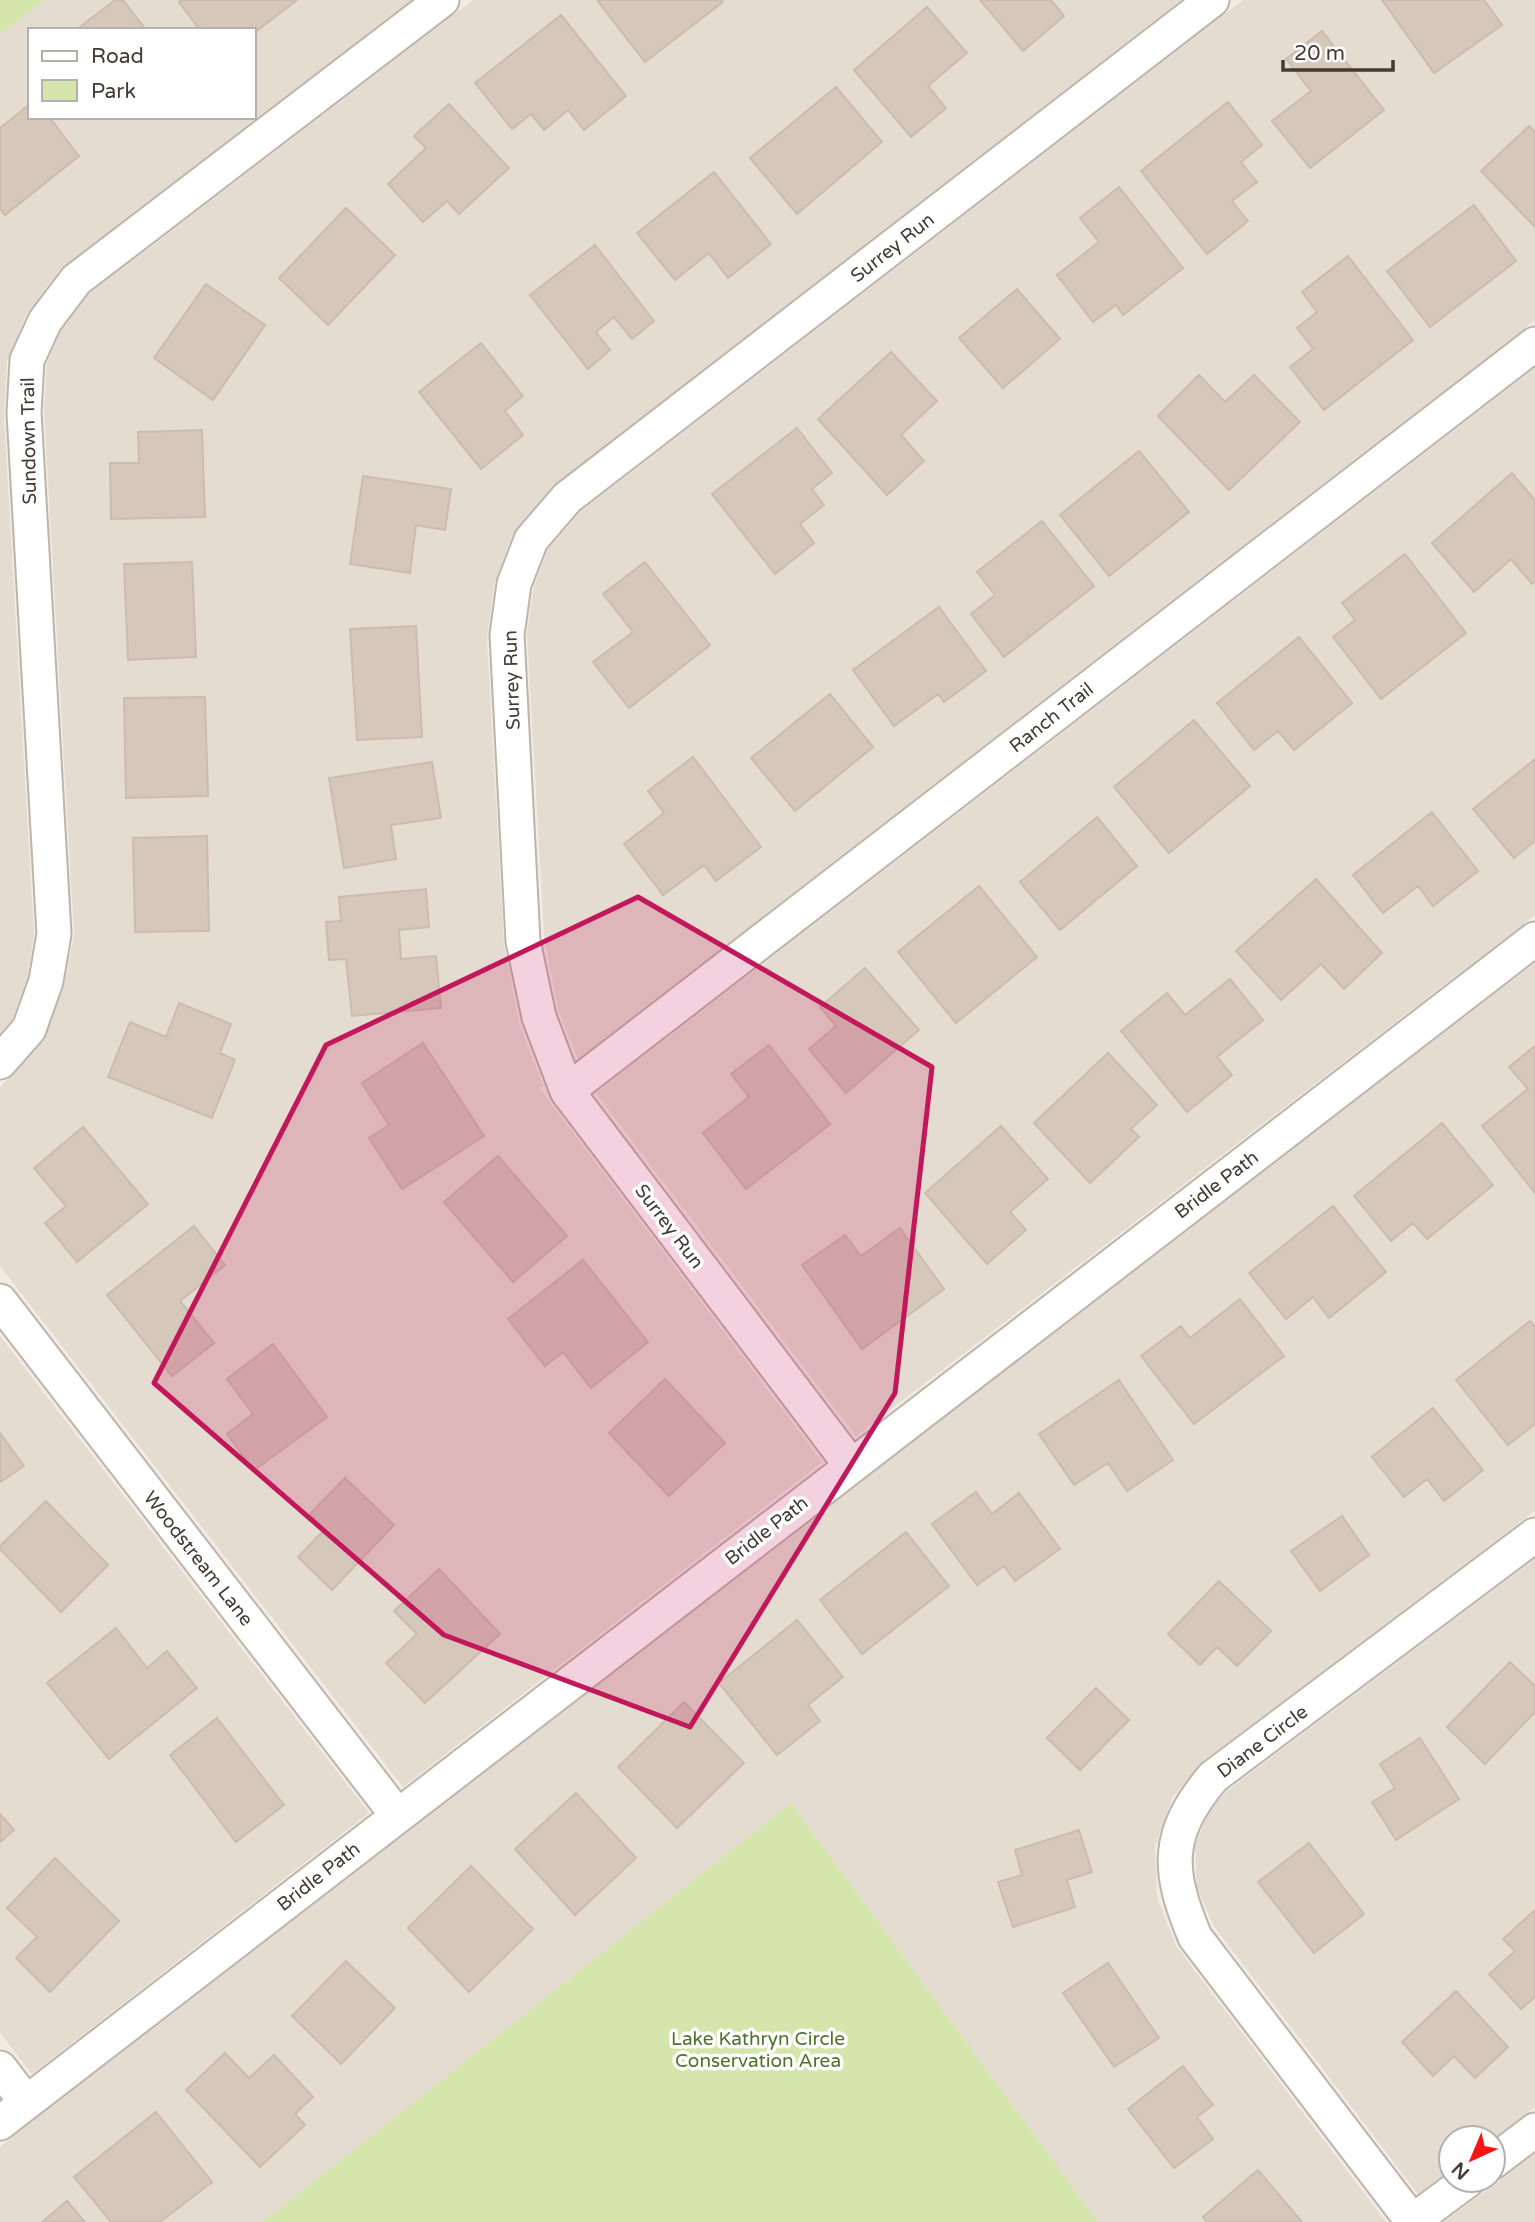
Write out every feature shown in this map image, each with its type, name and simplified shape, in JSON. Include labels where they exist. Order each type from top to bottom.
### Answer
[{"type":"street","name":"Sundown Trail","points":[[0,1062],[29,1029],[46,981],[54,934],[24,413],[27,360],[45,321],[76,280],[442,0]]},
{"type":"street","name":"Surrey Run","points":[[850,1464],[567,1091],[539,1017],[523,941],[507,635],[514,584],[531,540],[567,498],[1212,0]]},
{"type":"street","name":"Ranch Trail","points":[[567,1091],[1535,344]]},
{"type":"street","name":"Bridle Path","points":[[0,2123],[850,1464],[1535,939]]},
{"type":"street","name":"Woodstream Lane","points":[[0,1301],[397,1815]]},
{"type":"street","name":"Diane Circle","points":[[1413,2222],[1195,1937],[1177,1894],[1175,1844],[1191,1804],[1213,1777],[1535,1535]]},
{"type":"street","points":[[0,2068],[26,2102]]},
{"type":"street","points":[[1507,2151],[1535,2130]]},
{"type":"street","points":[[1413,2222],[1450,2194]]},
{"type":"highlighted area","points":[[638,897],[932,1067],[895,1393],[690,1727],[444,1635],[154,1383],[326,1045]]},
{"type":"shaded area","points":[[42,0],[412,0],[60,269],[26,315],[7,361],[4,417],[34,935],[27,978],[12,1020],[0,1034],[0,29]]},
{"type":"shaded area","points":[[473,0],[1181,0],[557,483],[512,536],[494,584],[487,639],[504,944],[519,1023],[543,1086],[540,1089],[822,1462],[403,1787],[0,1266],[0,1087],[43,1041],[64,986],[74,935],[44,411],[47,362],[62,329],[89,294]]},
{"type":"shaded area","points":[[1243,0],[1535,0],[1535,320],[578,1059],[558,1009],[544,935],[527,634],[534,586],[548,549],[580,512]]},
{"type":"shaded area","points":[[1535,368],[1535,915],[856,1436],[596,1093]]},
{"type":"shaded area","points":[[1535,963],[1535,1511],[1203,1761],[1172,1798],[1155,1847],[1157,1897],[1176,1946],[1386,2222],[0,2222],[0,2147],[861,1479]]},
{"type":"shaded area","points":[[0,1336],[369,1813],[32,2074],[0,2033]]},
{"type":"shaded area","points":[[1535,1559],[1535,2107],[1507,2128],[1507,2124],[1437,2124],[1437,2180],[1418,2194],[1213,1925],[1197,1887],[1195,1845],[1208,1812],[1227,1791]]},
{"type":"shaded area","points":[[1535,2154],[1535,2222],[1444,2222],[1481,2194],[1507,2194],[1507,2175]]},
{"type":"green space","points":[[0,0],[44,0],[0,34]]},
{"type":"green space","name":"Lake Kathryn Circle Conservation Area","points":[[791,1803],[1098,2222],[263,2222]]},
{"type":"building","points":[[115,0],[123,0],[144,28],[79,28]]},
{"type":"building","points":[[297,0],[256,31],[256,28],[198,28],[179,2]]},
{"type":"building","points":[[597,0],[721,0],[723,2],[645,62]]},
{"type":"building","points":[[980,0],[1051,0],[1064,16],[1023,51]]},
{"type":"building","points":[[1382,0],[1484,0],[1502,25],[1434,73]]},
{"type":"building","points":[[927,7],[967,53],[928,86],[946,108],[911,137],[854,70]]},
{"type":"building","points":[[561,15],[626,96],[584,130],[568,110],[544,130],[531,114],[512,129],[475,83]]},
{"type":"building","points":[[1322,31],[1384,110],[1310,168],[1272,121],[1311,91],[1286,59]]},
{"type":"building","points":[[836,87],[882,142],[797,214],[750,158]]},
{"type":"building","points":[[1228,102],[1262,145],[1241,162],[1257,182],[1232,201],[1248,221],[1207,254],[1141,171]]},
{"type":"building","points":[[449,104],[509,168],[459,214],[447,201],[423,222],[388,184],[426,148],[414,136]]},
{"type":"building","points":[[28,106],[28,119],[51,119],[79,156],[5,215],[0,209],[0,128]]},
{"type":"building","points":[[1529,126],[1535,132],[1535,227],[1481,171]]},
{"type":"building","points":[[714,172],[771,244],[728,278],[709,253],[675,280],[637,233]]},
{"type":"building","points":[[1119,187],[1183,268],[1123,315],[1116,305],[1093,322],[1057,275],[1099,242],[1080,218]]},
{"type":"building","points":[[1474,205],[1516,261],[1430,327],[1387,271]]},
{"type":"building","points":[[346,208],[395,255],[328,325],[279,278]]},
{"type":"building","points":[[595,245],[654,321],[632,339],[614,317],[596,332],[610,350],[588,369],[530,295]]},
{"type":"building","points":[[1348,256],[1413,340],[1324,410],[1290,367],[1313,349],[1297,328],[1317,312],[1302,292]]},
{"type":"building","points":[[206,284],[265,325],[213,400],[154,358]]},
{"type":"building","points":[[1017,289],[1060,339],[1003,388],[959,338]]},
{"type":"building","points":[[481,343],[523,396],[505,411],[523,435],[481,469],[419,392]]},
{"type":"building","points":[[891,352],[937,401],[901,435],[924,461],[887,495],[818,419]]},
{"type":"building","points":[[1199,375],[1225,402],[1254,375],[1300,422],[1229,490],[1158,416]]},
{"type":"building","points":[[797,428],[832,473],[812,489],[824,505],[800,524],[814,543],[775,574],[712,494]]},
{"type":"building","points":[[202,430],[205,517],[111,519],[110,463],[139,463],[138,432]]},
{"type":"building","points":[[1139,451],[1189,512],[1109,576],[1060,515]]},
{"type":"building","points":[[1512,473],[1535,500],[1535,581],[1532,584],[1511,559],[1474,592],[1432,543]]},
{"type":"building","points":[[363,476],[451,489],[445,530],[416,525],[410,573],[350,564]]},
{"type":"building","points":[[1042,521],[1094,586],[1004,657],[971,614],[995,595],[977,572]]},
{"type":"building","points":[[1405,554],[1466,633],[1381,699],[1333,637],[1355,620],[1342,603]]},
{"type":"building","points":[[192,562],[196,657],[128,660],[124,564]]},
{"type":"building","points":[[645,562],[710,645],[629,708],[593,662],[633,632],[603,594]]},
{"type":"building","points":[[939,607],[986,671],[944,702],[938,694],[894,726],[853,670]]},
{"type":"building","points":[[416,626],[422,737],[357,740],[350,629]]},
{"type":"building","points":[[1299,637],[1352,703],[1294,750],[1278,731],[1254,750],[1217,703]]},
{"type":"building","points":[[830,694],[873,747],[795,811],[751,758]]},
{"type":"building","points":[[205,697],[208,796],[126,798],[124,698]]},
{"type":"building","points":[[1194,720],[1250,786],[1169,853],[1114,787]]},
{"type":"building","points":[[693,757],[761,847],[716,881],[704,865],[663,895],[624,844],[664,813],[648,791]]},
{"type":"building","points":[[1535,759],[1535,841],[1514,858],[1473,809]]},
{"type":"building","points":[[432,762],[441,818],[391,825],[396,859],[344,868],[329,778]]},
{"type":"building","points":[[1432,812],[1478,871],[1433,906],[1418,886],[1383,913],[1353,875]]},
{"type":"building","points":[[1097,817],[1137,866],[1060,930],[1020,882]]},
{"type":"building","points":[[207,836],[209,931],[135,932],[133,838]]},
{"type":"building","points":[[1316,879],[1382,953],[1344,989],[1321,964],[1281,1000],[1236,951]]},
{"type":"building","points":[[979,886],[1037,957],[956,1023],[898,952]]},
{"type":"building","points":[[426,889],[429,927],[399,930],[401,959],[436,956],[441,1008],[352,1016],[346,959],[329,960],[326,922],[341,921],[339,897]]},
{"type":"building","points":[[865,968],[919,1030],[846,1093],[809,1049],[836,1026],[820,1007]]},
{"type":"building","points":[[1230,979],[1263,1020],[1217,1057],[1232,1075],[1187,1112],[1121,1031],[1167,993],[1185,1015]]},
{"type":"building","points":[[179,1003],[231,1024],[220,1053],[235,1060],[212,1118],[108,1077],[130,1022],[166,1037]]},
{"type":"building","points":[[423,1043],[484,1136],[402,1189],[369,1138],[389,1125],[362,1083]]},
{"type":"building","points":[[769,1045],[830,1124],[746,1189],[703,1133],[749,1097],[731,1074]]},
{"type":"building","points":[[1535,1046],[1535,1193],[1482,1126],[1528,1089],[1509,1067]]},
{"type":"building","points":[[1108,1053],[1157,1105],[1131,1129],[1139,1137],[1090,1183],[1034,1123]]},
{"type":"building","points":[[1442,1123],[1493,1185],[1427,1239],[1413,1223],[1391,1241],[1354,1196]]},
{"type":"building","points":[[1001,1126],[1048,1179],[1010,1212],[1026,1230],[987,1264],[925,1193]]},
{"type":"building","points":[[83,1127],[148,1204],[77,1262],[45,1223],[66,1206],[34,1168]]},
{"type":"building","points":[[498,1156],[567,1236],[513,1282],[444,1202]]},
{"type":"building","points":[[1333,1206],[1386,1272],[1329,1318],[1313,1297],[1286,1319],[1249,1273]]},
{"type":"building","points":[[194,1226],[225,1265],[180,1301],[214,1343],[172,1376],[107,1295]]},
{"type":"building","points":[[900,1228],[944,1289],[862,1349],[802,1265],[845,1235],[861,1256]]},
{"type":"building","points":[[583,1260],[648,1342],[591,1388],[563,1352],[545,1366],[508,1319]]},
{"type":"building","points":[[1240,1299],[1284,1356],[1194,1424],[1141,1356],[1181,1326],[1190,1338]]},
{"type":"building","points":[[1530,1321],[1535,1327],[1535,1424],[1508,1445],[1456,1380]]},
{"type":"building","points":[[273,1344],[327,1417],[254,1470],[227,1434],[253,1414],[227,1379]]},
{"type":"building","points":[[665,1379],[725,1443],[669,1496],[609,1433]]},
{"type":"building","points":[[1119,1380],[1173,1460],[1127,1491],[1108,1463],[1074,1485],[1039,1434]]},
{"type":"building","points":[[1433,1408],[1483,1470],[1444,1501],[1427,1479],[1404,1497],[1372,1457]]},
{"type":"building","points":[[0,1433],[24,1466],[0,1482]]},
{"type":"building","points":[[345,1478],[394,1525],[332,1590],[298,1557],[325,1529],[310,1514]]},
{"type":"building","points":[[976,1492],[992,1514],[1019,1493],[1060,1549],[1015,1581],[1004,1566],[977,1585],[932,1524]]},
{"type":"building","points":[[46,1501],[108,1565],[61,1612],[0,1549]]},
{"type":"building","points":[[1342,1516],[1369,1555],[1320,1591],[1291,1551]]},
{"type":"building","points":[[906,1532],[949,1586],[862,1654],[820,1600]]},
{"type":"building","points":[[439,1569],[500,1634],[425,1703],[386,1663],[417,1634],[394,1611]]},
{"type":"building","points":[[1219,1581],[1271,1631],[1237,1666],[1217,1647],[1200,1665],[1168,1634]]},
{"type":"building","points":[[797,1620],[843,1677],[808,1705],[820,1721],[777,1755],[719,1683]]},
{"type":"building","points":[[116,1628],[147,1668],[167,1651],[197,1688],[109,1759],[47,1683]]},
{"type":"building","points":[[1510,1662],[1535,1686],[1535,1712],[1485,1764],[1447,1727]]},
{"type":"building","points":[[1096,1688],[1129,1720],[1080,1770],[1047,1738]]},
{"type":"building","points":[[684,1702],[744,1763],[677,1828],[618,1767]]},
{"type":"building","points":[[217,1718],[284,1805],[236,1842],[170,1755]]},
{"type":"building","points":[[1420,1738],[1459,1799],[1396,1840],[1372,1802],[1395,1788],[1380,1764]]},
{"type":"building","points":[[576,1793],[636,1858],[575,1915],[515,1849]]},
{"type":"building","points":[[0,1814],[14,1830],[0,1842]]},
{"type":"building","points":[[1079,1830],[1092,1872],[1067,1880],[1075,1907],[1013,1927],[998,1882],[1022,1875],[1015,1850]]},
{"type":"building","points":[[1309,1843],[1364,1914],[1314,1953],[1258,1882]]},
{"type":"building","points":[[55,1858],[119,1921],[50,1992],[16,1958],[37,1937],[7,1908]]},
{"type":"building","points":[[471,1866],[533,1929],[469,1992],[408,1928]]},
{"type":"building","points":[[1535,1910],[1535,1997],[1521,2009],[1489,1974],[1515,1951],[1503,1939]]},
{"type":"building","points":[[346,1961],[395,2008],[341,2064],[292,2016]]},
{"type":"building","points":[[1108,1963],[1159,2038],[1114,2067],[1063,1993]]},
{"type":"building","points":[[1456,1991],[1508,2047],[1475,2078],[1454,2056],[1433,2076],[1402,2042]]},
{"type":"building","points":[[225,2053],[249,2078],[274,2055],[313,2097],[295,2114],[305,2125],[260,2167],[186,2090]]},
{"type":"building","points":[[1183,2066],[1213,2105],[1197,2117],[1213,2139],[1174,2168],[1128,2109]]},
{"type":"building","points":[[156,2112],[212,2182],[160,2222],[111,2222],[74,2177]]},
{"type":"building","points":[[1258,2170],[1302,2222],[1207,2222],[1203,2217]]},
{"type":"building","points":[[67,2201],[85,2222],[42,2222]]}]
